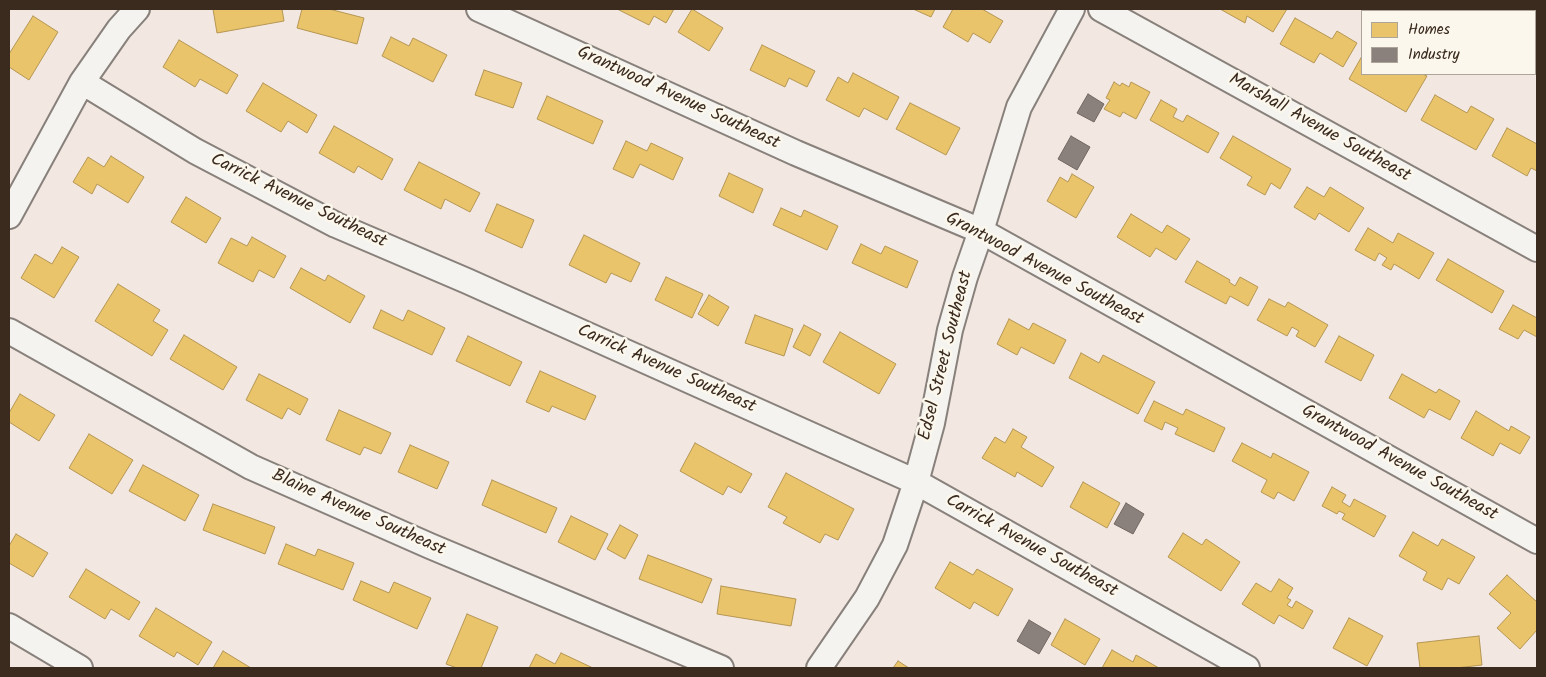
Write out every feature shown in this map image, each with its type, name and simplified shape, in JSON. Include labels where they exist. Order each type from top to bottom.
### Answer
[{"type":"street","points":[[9,216],[82,82],[119,29],[137,9]]},
{"type":"street","name":"Grantwood Avenue Southeast","points":[[479,9],[796,153],[981,231],[1537,541]]},
{"type":"street","name":"Edsel Street Southeast","points":[[819,668],[867,598],[895,545],[916,482],[932,423],[950,330],[965,277],[1019,107],[1072,9]]},
{"type":"street","name":"Marshall Avenue Southeast","points":[[1101,9],[1537,249]]},
{"type":"street","name":"Carrick Avenue Southeast","points":[[82,82],[195,151],[336,225],[467,281],[916,482],[1247,668]]},
{"type":"street","name":"Blaine Avenue Southeast","points":[[9,331],[250,467],[430,546],[721,668]]},
{"type":"street","points":[[9,626],[80,668]]},
{"type":"building: Homes","points":[[213,9],[282,9],[284,21],[217,33]]},
{"type":"building: Homes","points":[[302,9],[329,9],[364,18],[357,44],[297,28]]},
{"type":"building: Homes","points":[[617,9],[674,9],[666,23],[654,16],[649,25]]},
{"type":"building: Homes","points":[[692,9],[723,28],[709,51],[678,32]]},
{"type":"building: Homes","points":[[913,9],[935,9],[931,17]]},
{"type":"building: Homes","points":[[953,9],[982,9],[1003,21],[990,43],[973,33],[968,42],[943,27]]},
{"type":"building: Homes","points":[[1220,9],[1287,9],[1273,32],[1247,16],[1245,23]]},
{"type":"building: Homes","points":[[33,16],[58,32],[29,80],[9,67],[9,54]]},
{"type":"building: Homes","points":[[1295,18],[1332,39],[1337,31],[1357,43],[1343,67],[1320,53],[1314,63],[1280,44]]},
{"type":"building: Homes","points":[[391,37],[409,46],[413,38],[447,55],[433,82],[382,56]]},
{"type":"building: Homes","points":[[179,40],[238,75],[227,94],[200,79],[195,87],[163,67]]},
{"type":"building: Homes","points":[[762,45],[815,71],[807,87],[789,78],[785,87],[750,70]]},
{"type":"building: Homes","points":[[1361,58],[1361,75],[1427,76],[1406,112],[1349,79]]},
{"type":"building: Homes","points":[[484,70],[522,83],[513,108],[475,95]]},
{"type":"building: Homes","points":[[853,73],[899,97],[887,120],[864,108],[859,117],[826,100],[838,77],[848,83]]},
{"type":"building: Homes","points":[[1114,82],[1120,86],[1122,83],[1129,87],[1131,82],[1150,92],[1136,119],[1123,112],[1120,117],[1104,109],[1110,100],[1106,98]]},
{"type":"building: Homes","points":[[263,83],[317,115],[307,133],[288,121],[281,132],[246,111]]},
{"type":"building: Homes","points":[[1435,95],[1467,113],[1471,106],[1494,119],[1476,150],[1421,120]]},
{"type":"building: Homes","points":[[547,96],[603,121],[593,144],[537,119]]},
{"type":"building: Homes","points":[[1161,100],[1177,109],[1173,117],[1183,122],[1187,115],[1219,133],[1208,153],[1150,120]]},
{"type":"building: Homes","points":[[910,103],[960,128],[946,155],[896,129]]},
{"type":"building: Homes","points":[[334,126],[393,159],[382,180],[358,166],[354,173],[319,153]]},
{"type":"building: Homes","points":[[1507,128],[1537,144],[1537,171],[1531,168],[1527,176],[1492,156]]},
{"type":"building: Homes","points":[[1233,136],[1291,169],[1280,189],[1271,183],[1265,195],[1247,185],[1252,177],[1220,158]]},
{"type":"building: Homes","points":[[626,141],[647,151],[651,143],[683,158],[673,180],[640,164],[633,178],[613,169]]},
{"type":"building: Homes","points":[[111,156],[144,177],[128,203],[97,184],[92,194],[73,182],[88,157],[104,167]]},
{"type":"building: Homes","points":[[419,162],[480,193],[470,212],[445,199],[441,209],[404,190]]},
{"type":"building: Homes","points":[[729,173],[763,189],[753,213],[719,196]]},
{"type":"building: Homes","points":[[1072,174],[1094,187],[1076,218],[1047,201],[1060,177],[1068,182]]},
{"type":"building: Homes","points":[[1307,187],[1324,197],[1330,187],[1364,208],[1349,232],[1319,213],[1315,220],[1294,207]]},
{"type":"building: Homes","points":[[186,197],[221,218],[206,243],[171,222]]},
{"type":"building: Homes","points":[[497,204],[534,220],[522,248],[485,231]]},
{"type":"building: Homes","points":[[781,208],[801,217],[804,210],[838,226],[827,250],[773,225]]},
{"type":"building: Homes","points":[[1131,214],[1162,233],[1167,225],[1190,239],[1176,260],[1156,248],[1150,257],[1117,237]]},
{"type":"building: Homes","points":[[1368,228],[1393,243],[1398,233],[1434,253],[1419,279],[1394,264],[1391,270],[1382,265],[1387,258],[1379,253],[1375,261],[1355,250]]},
{"type":"building: Homes","points":[[584,235],[640,263],[631,282],[611,273],[606,283],[569,265]]},
{"type":"building: Homes","points":[[252,237],[286,256],[274,278],[259,270],[253,282],[218,263],[231,238],[247,246]]},
{"type":"building: Homes","points":[[861,244],[881,254],[885,246],[918,261],[907,288],[852,263]]},
{"type":"building: Homes","points":[[62,247],[79,257],[54,298],[21,278],[35,254],[52,264]]},
{"type":"building: Homes","points":[[1448,259],[1504,291],[1492,313],[1436,280]]},
{"type":"building: Homes","points":[[1197,261],[1230,280],[1229,282],[1235,286],[1240,277],[1258,287],[1248,306],[1230,296],[1226,304],[1185,282]]},
{"type":"building: Homes","points":[[301,268],[325,281],[328,275],[365,296],[350,323],[290,288]]},
{"type":"building: Homes","points":[[666,277],[703,294],[692,318],[655,300]]},
{"type":"building: Homes","points":[[118,284],[160,310],[153,321],[168,330],[152,356],[95,321]]},
{"type":"building: Homes","points":[[709,295],[729,307],[718,326],[698,314]]},
{"type":"building: Homes","points":[[1269,299],[1285,307],[1288,302],[1328,325],[1315,347],[1296,336],[1299,331],[1292,327],[1287,336],[1257,320]]},
{"type":"building: Homes","points":[[1513,305],[1537,318],[1537,337],[1524,330],[1518,339],[1499,329]]},
{"type":"building: Homes","points":[[381,310],[403,321],[408,310],[445,328],[432,355],[373,328]]},
{"type":"building: Homes","points":[[755,315],[793,329],[784,356],[745,343]]},
{"type":"building: Homes","points":[[1009,319],[1029,330],[1033,323],[1066,340],[1054,364],[1021,347],[1017,355],[997,344]]},
{"type":"building: Homes","points":[[804,325],[821,334],[810,356],[793,347]]},
{"type":"building: Homes","points":[[840,332],[896,364],[879,394],[823,362]]},
{"type":"building: Homes","points":[[184,335],[237,367],[223,390],[170,359]]},
{"type":"building: Homes","points":[[468,336],[522,362],[510,386],[456,361]]},
{"type":"building: Homes","points":[[1339,336],[1374,355],[1361,381],[1325,362]]},
{"type":"building: Homes","points":[[1081,353],[1099,363],[1103,355],[1155,382],[1138,414],[1069,378]]},
{"type":"building: Homes","points":[[540,371],[596,396],[585,420],[552,406],[549,412],[526,402]]},
{"type":"building: Homes","points":[[259,374],[308,399],[300,415],[288,408],[282,419],[246,400]]},
{"type":"building: Homes","points":[[1402,374],[1436,393],[1439,389],[1460,401],[1450,420],[1429,409],[1424,418],[1389,398]]},
{"type":"building: Homes","points":[[20,394],[55,415],[39,441],[9,422],[9,413]]},
{"type":"building: Homes","points":[[1154,401],[1183,415],[1186,409],[1225,428],[1214,452],[1175,434],[1178,428],[1165,422],[1162,430],[1144,421]]},
{"type":"building: Homes","points":[[339,410],[391,433],[381,454],[364,447],[360,455],[326,440]]},
{"type":"building: Homes","points":[[1476,411],[1509,431],[1511,426],[1530,437],[1520,454],[1500,443],[1493,456],[1461,438]]},
{"type":"building: Homes","points":[[1013,429],[1027,437],[1021,447],[1054,467],[1042,487],[1017,472],[1015,477],[982,458],[995,437],[1005,443]]},
{"type":"building: Homes","points":[[89,434],[133,460],[112,494],[69,468]]},
{"type":"building: Homes","points":[[695,443],[752,474],[741,493],[728,486],[723,495],[680,471]]},
{"type":"building: Homes","points":[[1242,443],[1271,458],[1273,453],[1309,472],[1294,501],[1278,492],[1274,499],[1261,492],[1267,480],[1232,461]]},
{"type":"building: Homes","points":[[410,445],[449,462],[437,489],[398,472]]},
{"type":"building: Homes","points":[[143,465],[199,495],[185,521],[129,491]]},
{"type":"building: Homes","points":[[786,473],[854,509],[838,540],[825,534],[820,543],[783,523],[787,517],[768,507]]},
{"type":"building: Homes","points":[[492,480],[557,508],[546,533],[482,505]]},
{"type":"building: Homes","points":[[1083,482],[1120,503],[1107,528],[1070,507]]},
{"type":"building: Homes","points":[[1332,487],[1346,495],[1342,502],[1350,507],[1354,499],[1386,516],[1374,537],[1342,519],[1345,514],[1339,511],[1337,514],[1322,506]]},
{"type":"building: Homes","points":[[213,504],[275,527],[265,554],[203,530]]},
{"type":"building: Homes","points":[[571,516],[608,534],[595,560],[558,542]]},
{"type":"building: Homes","points":[[620,525],[638,535],[625,559],[607,549]]},
{"type":"building: Homes","points":[[1413,532],[1438,546],[1442,539],[1475,557],[1459,584],[1448,578],[1442,590],[1423,580],[1427,572],[1399,556]]},
{"type":"building: Homes","points":[[1183,533],[1202,545],[1206,539],[1240,562],[1221,591],[1168,557]]},
{"type":"building: Homes","points":[[16,534],[48,553],[33,577],[9,563],[9,546]]},
{"type":"building: Homes","points":[[286,544],[315,556],[318,549],[354,563],[343,590],[278,564]]},
{"type":"building: Homes","points":[[648,555],[712,579],[702,603],[639,579]]},
{"type":"building: Homes","points":[[950,562],[973,575],[977,569],[1013,589],[998,616],[974,602],[970,609],[935,588]]},
{"type":"building: Homes","points":[[86,569],[140,602],[129,620],[111,609],[105,619],[69,597]]},
{"type":"building: Homes","points":[[1507,575],[1537,602],[1537,630],[1520,649],[1497,628],[1511,613],[1489,594]]},
{"type":"building: Homes","points":[[1279,579],[1293,588],[1287,598],[1291,600],[1287,605],[1292,608],[1296,601],[1313,611],[1303,629],[1279,615],[1274,624],[1242,604],[1256,583],[1271,592]]},
{"type":"building: Homes","points":[[361,581],[389,593],[394,582],[431,598],[417,629],[353,600]]},
{"type":"building: Homes","points":[[721,586],[796,599],[791,626],[717,614]]},
{"type":"building: Homes","points":[[156,608],[212,642],[198,665],[177,652],[174,657],[139,636]]},
{"type":"building: Homes","points":[[467,614],[498,627],[481,668],[457,668],[446,664]]},
{"type":"building: Homes","points":[[1349,618],[1383,636],[1367,666],[1333,648]]},
{"type":"building: Homes","points":[[1065,619],[1100,639],[1085,665],[1051,645]]},
{"type":"building: Homes","points":[[1479,636],[1482,665],[1456,668],[1420,668],[1417,643]]},
{"type":"building: Homes","points":[[1112,650],[1133,662],[1136,655],[1159,668],[1102,668]]},
{"type":"building: Homes","points":[[223,651],[251,668],[213,668]]},
{"type":"building: Homes","points":[[561,653],[593,668],[529,668],[536,654],[555,664]]},
{"type":"building: Homes","points":[[898,661],[909,668],[893,668]]},
{"type":"building: Industry","points":[[1088,94],[1104,104],[1094,122],[1077,113]]},
{"type":"building: Industry","points":[[1071,136],[1090,147],[1077,170],[1058,159]]},
{"type":"building: Industry","points":[[1126,503],[1144,514],[1133,534],[1114,524]]},
{"type":"building: Industry","points":[[1029,620],[1051,633],[1039,654],[1017,641]]}]
